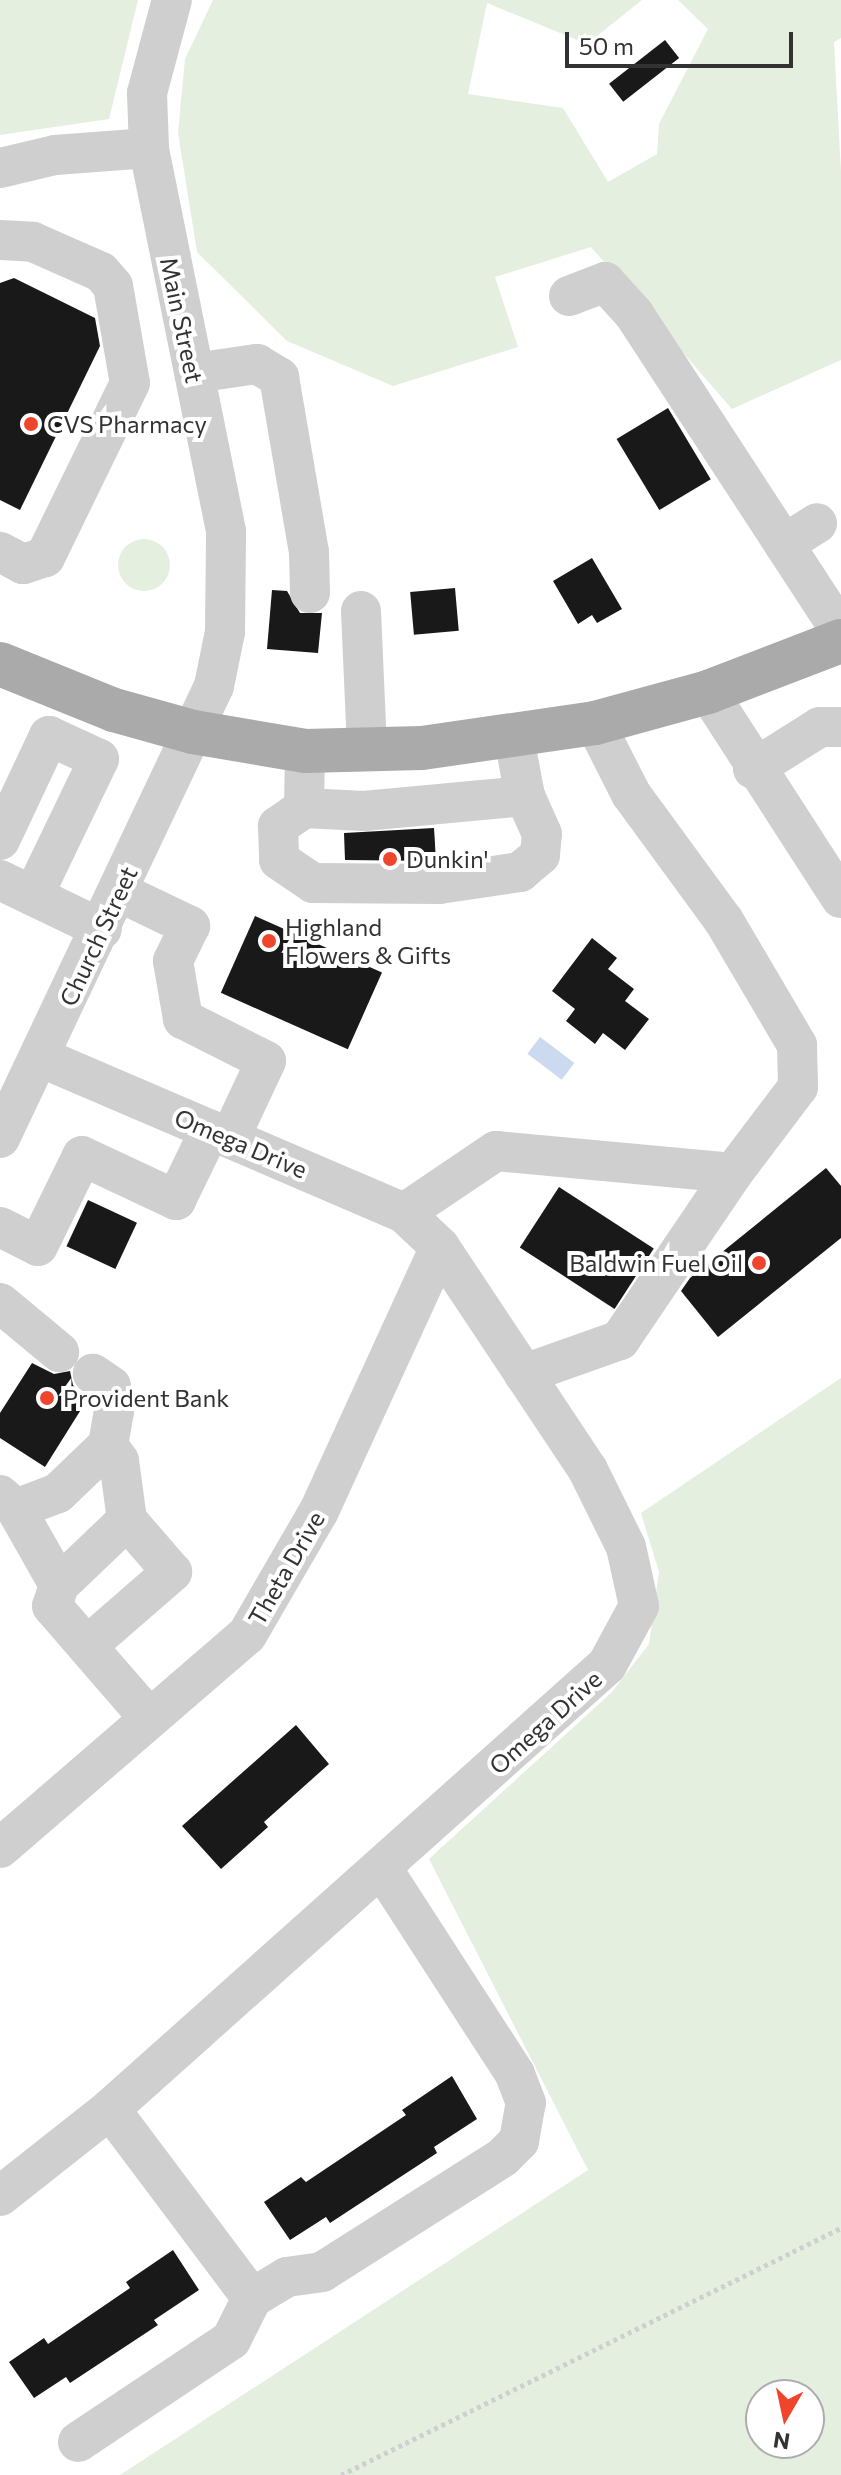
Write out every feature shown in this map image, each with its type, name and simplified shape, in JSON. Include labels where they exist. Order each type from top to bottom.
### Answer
[{"type":"main road","points":[[0,664],[114,710],[193,732],[305,751],[514,738],[595,723],[708,692],[841,641]]},
{"type":"street","name":"Main Street","points":[[172,0],[147,93],[149,148],[226,531],[229,582],[214,686],[193,732]]},
{"type":"street","points":[[0,168],[55,155],[149,148]]},
{"type":"street","points":[[0,240],[33,242],[107,279],[113,286],[130,383],[45,557],[23,564],[0,552]]},
{"type":"street","points":[[569,296],[605,282],[742,505],[784,544],[841,631]]},
{"type":"street","points":[[195,373],[257,364],[279,377],[309,552],[310,593]]},
{"type":"street","points":[[784,544],[817,523]]},
{"type":"street","points":[[361,611],[367,749]]},
{"type":"street","points":[[708,692],[753,769],[841,898]]},
{"type":"street","points":[[524,1374],[620,1340],[733,1173],[798,1087],[797,1045],[724,921],[631,794],[595,723]]},
{"type":"street","points":[[753,769],[820,727],[841,727]]},
{"type":"street","name":"Church Street","points":[[0,1138],[10,1095],[40,1057],[193,732]]},
{"type":"street","points":[[0,840],[49,736],[99,759],[17,888],[102,929]]},
{"type":"street","points":[[514,738],[525,796],[542,834],[540,855],[520,872],[439,884],[313,883],[279,860],[278,826],[304,808],[364,811],[525,796]]},
{"type":"street","points":[[304,808],[305,751]]},
{"type":"street","points":[[0,1227],[38,1246],[82,1156],[176,1200],[266,1061],[183,1019],[173,961],[190,926],[119,892]]},
{"type":"street","name":"Omega Drive","points":[[0,2196],[110,2109],[383,1870],[607,1665],[639,1606],[626,1547],[588,1470],[440,1247],[404,1213],[40,1057]]},
{"type":"street","points":[[404,1213],[496,1151],[733,1173]]},
{"type":"street","name":"Theta Drive","points":[[0,1848],[247,1635],[284,1576],[440,1247]]},
{"type":"street","points":[[4,1314],[59,1352]]},
{"type":"street","points":[[59,1585],[8,1502],[58,1493],[108,1445],[114,1412],[111,1386],[93,1374]]},
{"type":"street","points":[[87,1646],[172,1572],[127,1520],[119,1461],[108,1445]]},
{"type":"street","points":[[127,1520],[59,1585],[52,1606],[149,1718]]},
{"type":"street","points":[[78,2442],[231,2340],[252,2298],[287,2277],[322,2272],[503,2157],[519,2141],[526,2103],[515,2074],[383,1870]]},
{"type":"street","points":[[110,2109],[252,2298]]},
{"type":"path","points":[[341,2475],[841,2228]]},
{"type":"green space","points":[[0,0],[138,0],[109,119],[0,135]]},
{"type":"green space","points":[[213,0],[642,0],[587,44],[487,3],[468,94],[563,108],[608,182],[657,154],[659,124],[708,29],[678,0],[841,0],[841,38],[834,42],[841,172],[841,360],[732,409],[591,247],[495,277],[518,347],[393,386],[287,341],[197,252],[178,133],[185,59]]},
{"type":"green space","points":[[144,539],[163,546],[170,565],[163,584],[144,591],[125,584],[118,565],[125,546]]},
{"type":"green space","points":[[841,1378],[841,2475],[120,2475],[588,2170],[429,1859],[611,1693],[649,1644],[659,1572],[641,1513]]},
{"type":"water","points":[[540,1037],[574,1063],[562,1080],[527,1054]]},
{"type":"building","points":[[665,40],[679,58],[623,102],[609,84]]},
{"type":"building","name":"CVS Pharmacy","points":[[14,278],[95,318],[100,346],[20,510],[0,500],[0,283]]},
{"type":"building","points":[[668,408],[711,479],[659,510],[617,439]]},
{"type":"building","points":[[592,558],[622,609],[597,623],[592,615],[578,624],[553,581]]},
{"type":"building","points":[[455,588],[459,631],[414,635],[410,592]]},
{"type":"building","points":[[272,590],[287,591],[300,613],[322,613],[318,653],[267,649]]},
{"type":"building","name":"Dunkin'","points":[[434,828],[436,861],[345,860],[344,833]]},
{"type":"building","points":[[255,916],[382,973],[348,1049],[221,993]]},
{"type":"building","points":[[592,938],[617,958],[608,969],[634,989],[625,1001],[649,1019],[625,1050],[603,1033],[595,1044],[566,1021],[575,1009],[552,991]]},
{"type":"building","name":"Baldwin Fuel Oil","points":[[826,1168],[841,1186],[841,1238],[718,1337],[681,1291],[690,1278]]},
{"type":"building","points":[[559,1187],[654,1249],[615,1309],[520,1247]]},
{"type":"building","points":[[88,1200],[137,1223],[115,1269],[66,1246]]},
{"type":"building","name":"Provident Bank","points":[[32,1363],[54,1374],[70,1371],[73,1385],[87,1400],[45,1467],[0,1438],[0,1413]]},
{"type":"building","points":[[296,1725],[329,1764],[264,1822],[268,1827],[221,1869],[182,1826]]},
{"type":"building","points":[[452,2076],[477,2119],[434,2147],[437,2153],[330,2223],[326,2217],[290,2240],[264,2202],[301,2177],[306,2182],[406,2115],[402,2110]]},
{"type":"building","points":[[173,2250],[199,2290],[154,2320],[158,2325],[70,2383],[66,2377],[34,2398],[9,2362],[44,2338],[48,2344],[130,2288],[126,2282]]},
{"type":"place","name":"CVS Pharmacy","points":[[31,424]]},
{"type":"place","name":"Dunkin'","points":[[390,859]]},
{"type":"place","name":"Highland Flowers & Gifts","points":[[269,941]]},
{"type":"place","name":"Baldwin Fuel Oil","points":[[759,1263]]},
{"type":"place","name":"Provident Bank","points":[[47,1398]]}]
